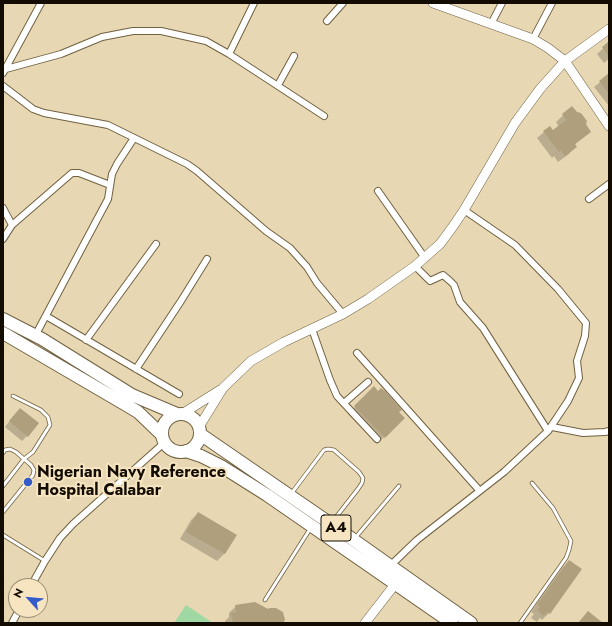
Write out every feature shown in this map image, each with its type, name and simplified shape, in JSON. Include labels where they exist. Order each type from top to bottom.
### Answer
[{"type":"highway","name":"A4","points":[[3,319],[35,336],[132,395],[179,414],[186,414],[194,419],[199,431],[471,623]]},
{"type":"highway","name":"A4","points":[[3,333],[138,412],[163,438],[172,451],[186,451],[201,456],[221,466],[267,495],[452,623]]},
{"type":"highway","points":[[163,438],[163,425],[166,420],[171,416],[179,414]]},
{"type":"highway","points":[[186,451],[196,445],[199,431]]},
{"type":"street","points":[[4,71],[41,3]]},
{"type":"street","points":[[229,54],[254,3]]},
{"type":"street","points":[[327,21],[343,3]]},
{"type":"street","points":[[433,3],[533,39],[548,48],[565,61],[609,126]]},
{"type":"street","points":[[491,24],[502,3]]},
{"type":"street","points":[[533,39],[552,3]]},
{"type":"street","points":[[179,414],[223,388],[241,370],[262,354],[343,314],[368,299],[425,258],[440,244],[454,225],[516,123],[540,90],[565,61],[609,30]]},
{"type":"street","points":[[4,71],[61,54],[102,37],[133,31],[161,31],[206,41],[278,85],[324,116]]},
{"type":"street","points":[[278,85],[294,56]]},
{"type":"street","points":[[3,86],[33,109],[44,113],[108,125],[178,159],[197,171],[256,223],[290,248],[304,263],[317,284],[343,314]]},
{"type":"street","points":[[35,336],[108,199],[110,192],[110,179],[117,164],[134,138]]},
{"type":"street","points":[[3,239],[12,225],[72,173],[79,173],[110,185]]},
{"type":"street","points":[[589,199],[609,184]]},
{"type":"street","points":[[378,191],[425,258]]},
{"type":"street","points":[[3,208],[12,225]]},
{"type":"street","points":[[390,566],[417,540],[508,468],[550,429],[579,378],[577,361],[586,332],[586,323],[558,289],[515,245],[464,210]]},
{"type":"street","points":[[86,340],[156,244]]},
{"type":"street","points":[[136,369],[208,259]]},
{"type":"street","points":[[415,266],[430,281],[443,275],[454,285],[460,302],[483,328],[550,429],[583,433],[609,431]]},
{"type":"street","points":[[46,316],[179,394]]},
{"type":"street","points":[[312,329],[337,396],[377,439]]},
{"type":"street","points":[[357,353],[479,490]]},
{"type":"street","points":[[344,403],[368,382]]},
{"type":"street","points":[[199,431],[223,388]]},
{"type":"street","points":[[35,578],[60,538],[163,438]]},
{"type":"street","points":[[365,623],[396,583]]},
{"type":"lane","points":[[3,486],[24,459],[33,452],[50,425],[48,416],[41,410],[13,396]]},
{"type":"lane","points":[[3,453],[5,450],[10,449],[16,452],[31,465],[34,470],[33,475],[3,512]]},
{"type":"lane","points":[[290,496],[324,450],[334,450],[359,472],[363,478],[358,489],[331,524]]},
{"type":"lane","points":[[520,623],[566,558],[571,541],[553,508],[532,483]]},
{"type":"lane","points":[[353,540],[399,486]]},
{"type":"lane","points":[[265,600],[312,526]]},
{"type":"lane","points":[[3,535],[45,561]]},
{"type":"green space","points":[[186,605],[213,623],[174,623]]},
{"type":"building","points":[[609,41],[609,57],[602,47]]},
{"type":"building","points":[[609,73],[609,94],[599,81]]},
{"type":"building","points":[[572,106],[577,112],[581,113],[587,121],[586,124],[591,132],[575,144],[577,147],[565,156],[561,150],[559,152],[543,131],[550,126],[553,130],[566,120],[562,114]]},
{"type":"building","points":[[374,386],[378,391],[381,388],[385,391],[402,410],[399,412],[405,418],[385,438],[354,406]]},
{"type":"building","points":[[20,408],[39,423],[28,437],[9,421]]},
{"type":"building","points":[[198,512],[237,535],[225,554],[186,532]]},
{"type":"building","points":[[569,560],[582,569],[550,614],[547,612],[544,616],[537,610],[540,607],[537,604]]},
{"type":"building","points":[[255,602],[268,609],[276,608],[283,612],[285,620],[283,623],[233,623],[231,613],[236,612],[235,605]]},
{"type":"building","points":[[588,611],[603,623],[578,623]]},
{"type":"place","name":"Nigerian Navy Reference Hospital Calabar","points":[[28,482]]}]
